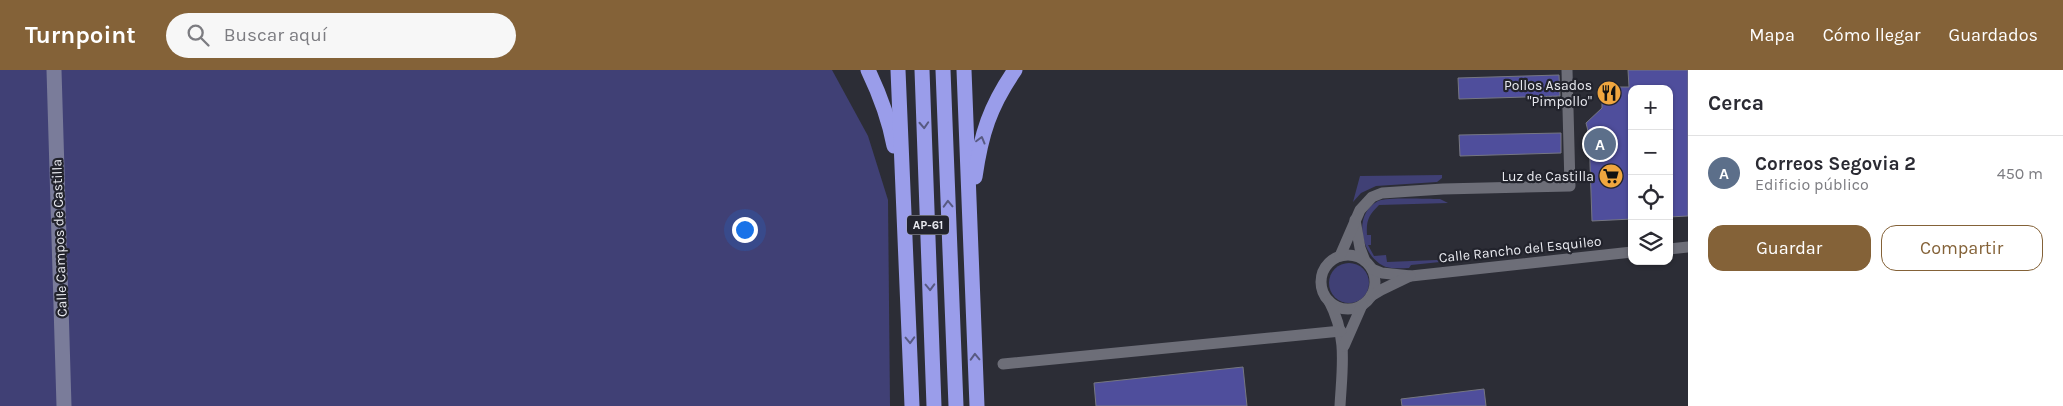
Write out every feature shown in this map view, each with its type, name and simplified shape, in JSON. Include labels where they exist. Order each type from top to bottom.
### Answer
[{"type":"highway","points":[[868,70],[880,94],[891,127],[905,204]]},
{"type":"highway","points":[[898,70],[912,406]]},
{"type":"highway","name":"AP-61","points":[[922,70],[934,406]]},
{"type":"highway","name":"AP-61","points":[[943,70],[956,406]]},
{"type":"highway","points":[[964,70],[977,406]]},
{"type":"highway","points":[[970,205],[979,146],[989,115],[1004,85],[1015,70]]},
{"type":"main road","name":"Calle Campos de Castilla","points":[[54,70],[64,406]]},
{"type":"street","points":[[1355,218],[1360,248],[1376,283],[1372,296],[1362,305],[1349,309],[1335,306],[1330,301],[1323,292],[1322,276],[1327,266],[1340,256],[1355,218],[1364,204],[1372,197],[1382,193],[1443,189],[1570,186],[1566,70]]},
{"type":"street","points":[[1673,249],[1688,247]]},
{"type":"street","name":"Calle Rancho del Esquileo","points":[[1369,265],[1387,274],[1411,276],[1628,252]]},
{"type":"street","points":[[1340,256],[1353,256],[1369,265]]},
{"type":"street","name":"Calle Rancho del Esquileo","points":[[1372,296],[1389,285],[1411,276]]},
{"type":"street","points":[[1330,301],[1337,316],[1344,348],[1340,406]]},
{"type":"street","points":[[1344,348],[1362,305]]},
{"type":"street","points":[[1004,364],[1341,331]]},
{"type":"shaded area","points":[[0,70],[832,70],[868,136],[888,200],[890,406],[0,406]]},
{"type":"shaded area","points":[[1442,175],[1442,178],[1437,182],[1376,186],[1361,193],[1353,202],[1360,176]]},
{"type":"shaded area","points":[[1440,199],[1448,203],[1379,205],[1369,218],[1367,235],[1371,235],[1371,245],[1368,245],[1374,256],[1386,255],[1387,262],[1437,260],[1440,262],[1411,265],[1409,268],[1392,268],[1386,267],[1371,255],[1366,246],[1362,226],[1364,216],[1370,207],[1383,200]]},
{"type":"shaded area","points":[[1349,263],[1363,269],[1369,283],[1363,297],[1349,303],[1335,297],[1329,283],[1335,269]]},
{"type":"building","name":"Luz de Castilla","points":[[1628,70],[1688,70],[1688,216],[1673,217],[1673,85],[1629,85]]},
{"type":"building","points":[[1559,75],[1560,96],[1459,99],[1458,78]]},
{"type":"building","name":"Luz de Castilla","points":[[1602,87],[1628,87],[1628,219],[1592,221],[1589,135],[1586,123],[1602,108]]},
{"type":"building","points":[[1561,133],[1561,153],[1460,156],[1459,135]]},
{"type":"building","points":[[1243,367],[1247,406],[1096,406],[1094,383]]},
{"type":"building","points":[[1484,389],[1486,406],[1402,406],[1401,399]]},
{"type":"place","name":"Pollos Asados \"Pimpollo\"","points":[[1609,93]]},
{"type":"place","name":"Correos Segovia 2","points":[[1600,144]]},
{"type":"place","name":"Luz de Castilla","points":[[1611,176]]}]
